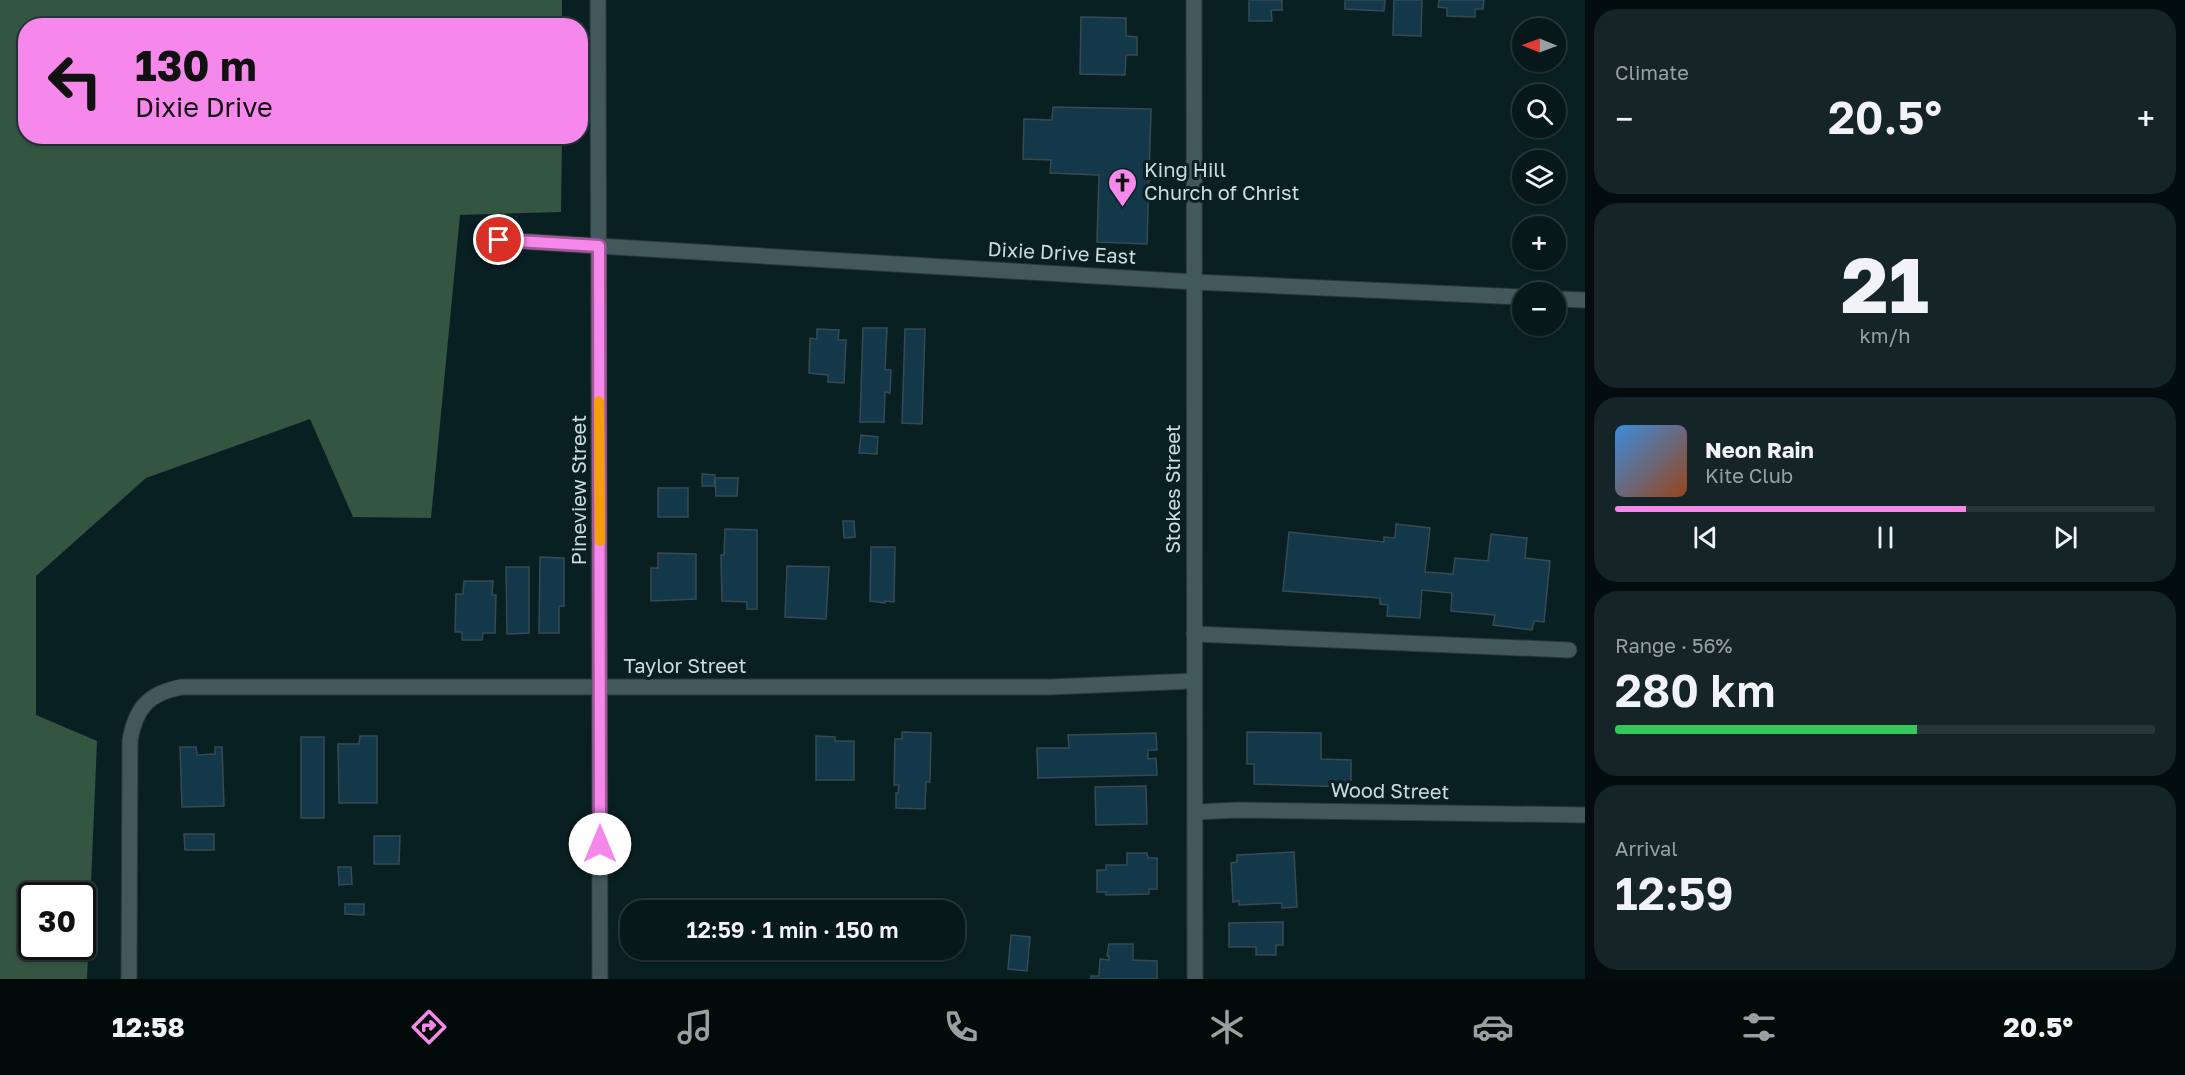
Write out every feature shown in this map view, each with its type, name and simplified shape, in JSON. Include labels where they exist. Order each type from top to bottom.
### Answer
[{"type":"street","name":"Pineview Street","points":[[598,0],[600,979]]},
{"type":"street","name":"Stokes Street","points":[[1194,0],[1195,979]]},
{"type":"street","name":"Dixie Drive East","points":[[499,240],[1194,282],[1512,297]]},
{"type":"street","points":[[1566,299],[1585,300]]},
{"type":"street","points":[[1194,634],[1569,650]]},
{"type":"street","name":"Taylor Street","points":[[129,979],[130,740],[133,722],[144,704],[168,689],[182,687],[1050,687],[1194,681]]},
{"type":"street","name":"Wood Street","points":[[1195,812],[1239,810],[1585,815]]},
{"type":"green space","points":[[0,0],[562,0],[562,18],[18,18],[18,144],[562,144],[561,212],[460,215],[431,518],[353,517],[310,419],[146,478],[36,576],[36,715],[97,741],[91,882],[18,882],[18,960],[88,960],[87,979],[0,979]]},
{"type":"building","points":[[1249,0],[1282,0],[1282,10],[1271,10],[1272,21],[1249,21]]},
{"type":"building","points":[[1345,0],[1385,0],[1384,11],[1345,9]]},
{"type":"building","points":[[1394,0],[1422,0],[1421,36],[1393,35]]},
{"type":"building","points":[[1439,0],[1484,0],[1483,9],[1475,9],[1475,17],[1447,16],[1447,8],[1438,7]]},
{"type":"building","points":[[1081,17],[1126,18],[1126,36],[1137,37],[1137,55],[1126,55],[1125,75],[1080,74]]},
{"type":"building","name":"King Hill Church of Christ","points":[[1053,107],[1151,109],[1147,244],[1097,242],[1099,175],[1050,173],[1051,160],[1023,159],[1024,119],[1052,120]]},
{"type":"building","points":[[863,328],[887,328],[885,370],[891,370],[890,393],[885,392],[884,422],[860,422]]},
{"type":"building","points":[[817,329],[839,330],[838,340],[846,340],[844,383],[828,382],[828,375],[809,373],[810,338],[817,339]]},
{"type":"building","points":[[905,329],[925,329],[922,424],[902,423]]},
{"type":"building","points":[[861,435],[878,437],[877,454],[859,453]]},
{"type":"building","points":[[702,474],[715,475],[714,486],[702,486]]},
{"type":"building","points":[[715,478],[738,478],[737,496],[716,496]]},
{"type":"building","points":[[658,488],[688,488],[688,517],[658,517]]},
{"type":"building","points":[[843,521],[854,521],[855,537],[844,538]]},
{"type":"building","points":[[1396,524],[1430,528],[1425,572],[1453,574],[1455,558],[1488,561],[1491,534],[1527,538],[1525,558],[1550,561],[1544,622],[1534,621],[1532,630],[1493,625],[1495,615],[1451,611],[1452,593],[1422,590],[1420,618],[1387,616],[1388,605],[1380,604],[1380,598],[1283,591],[1289,532],[1384,542],[1384,537],[1395,538]]},
{"type":"building","points":[[725,529],[757,530],[757,609],[747,609],[747,602],[722,601],[721,555],[724,555]]},
{"type":"building","points":[[871,547],[895,547],[894,602],[870,601]]},
{"type":"building","points":[[658,553],[696,554],[696,599],[651,601],[651,568],[658,568]]},
{"type":"building","points":[[540,557],[564,558],[564,606],[559,606],[559,633],[539,633]]},
{"type":"building","points":[[787,566],[829,567],[826,619],[785,617]]},
{"type":"building","points":[[506,567],[529,567],[529,633],[507,634]]},
{"type":"building","points":[[464,581],[493,581],[492,595],[496,595],[495,633],[483,633],[482,640],[462,640],[462,632],[455,632],[456,594],[463,594]]},
{"type":"building","points":[[902,732],[931,733],[930,782],[926,782],[925,809],[896,808],[896,793],[898,793],[899,785],[894,785],[895,739],[902,739]]},
{"type":"building","points":[[1247,732],[1321,733],[1321,759],[1351,760],[1351,787],[1254,784],[1254,764],[1247,764]]},
{"type":"building","points":[[1156,733],[1157,750],[1148,750],[1148,759],[1156,758],[1157,775],[1038,778],[1037,748],[1069,748],[1068,735]]},
{"type":"building","points":[[360,736],[377,736],[377,803],[339,803],[338,744],[359,744]]},
{"type":"building","points":[[816,736],[835,737],[835,741],[854,741],[854,780],[816,780]]},
{"type":"building","points":[[301,737],[324,737],[324,818],[301,818]]},
{"type":"building","points":[[180,747],[196,747],[197,755],[215,754],[215,747],[222,747],[224,806],[182,807]]},
{"type":"building","points":[[1146,786],[1147,824],[1096,825],[1095,787]]},
{"type":"building","points":[[184,834],[214,834],[214,850],[185,850]]},
{"type":"building","points":[[374,836],[400,836],[399,864],[374,864]]},
{"type":"building","points":[[1294,852],[1297,907],[1282,908],[1282,903],[1239,905],[1239,901],[1233,902],[1231,863],[1237,862],[1237,855]]},
{"type":"building","points":[[1127,853],[1147,853],[1148,858],[1157,858],[1157,889],[1149,889],[1149,894],[1106,895],[1106,892],[1097,892],[1097,870],[1106,870],[1106,865],[1127,865]]},
{"type":"building","points":[[338,867],[351,867],[352,884],[339,885]]},
{"type":"building","points":[[345,904],[364,904],[364,915],[345,914]]},
{"type":"building","points":[[1283,922],[1283,945],[1276,945],[1276,955],[1256,955],[1256,947],[1229,947],[1229,923]]},
{"type":"building","points":[[1011,935],[1030,937],[1027,971],[1008,969]]},
{"type":"building","points":[[1109,944],[1133,944],[1133,960],[1157,961],[1157,979],[1091,979],[1091,976],[1099,976],[1100,959],[1109,960],[1107,956]]},
{"type":"slow traffic","points":[[599,401],[600,541]]},
{"type":"place","name":"King Hill Church of Christ","points":[[1123,208]]},
{"type":"route","points":[[499,240],[599,246],[600,844]]}]
